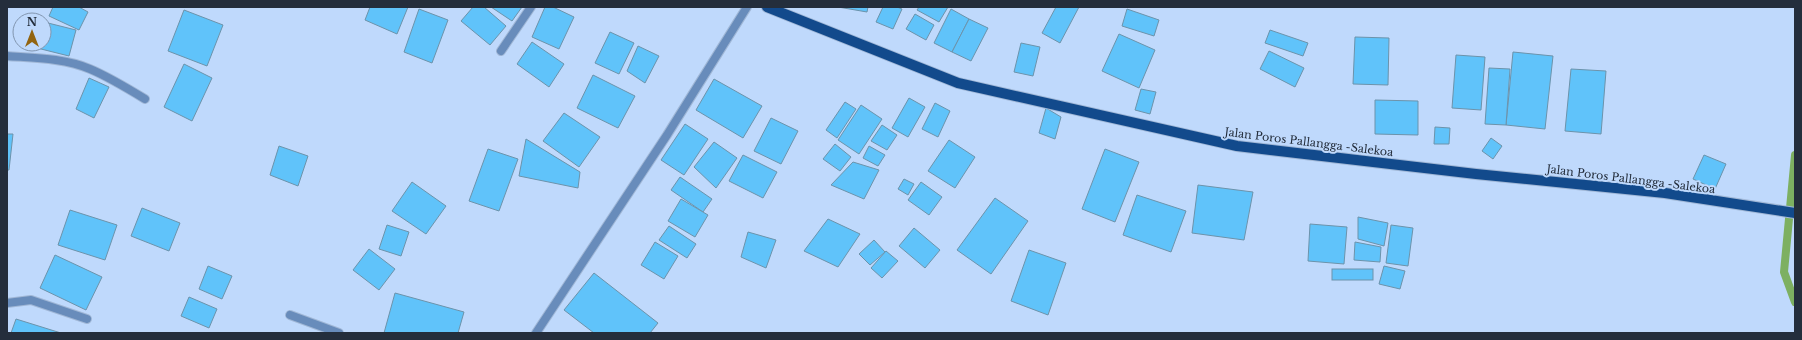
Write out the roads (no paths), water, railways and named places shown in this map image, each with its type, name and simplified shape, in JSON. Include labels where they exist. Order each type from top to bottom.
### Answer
[{"type":"main road","name":"Jalan Poros Pallangga -Salekoa","points":[[767,7],[958,83],[1237,146],[1665,193],[1795,213]]},
{"type":"street","points":[[501,50],[531,7]]},
{"type":"street","points":[[536,333],[667,135],[747,7]]},
{"type":"street","points":[[7,56],[43,58],[89,68],[145,99]]},
{"type":"street","points":[[7,303],[31,300],[87,319]]},
{"type":"street","points":[[290,315],[339,333]]},
{"type":"waterway","points":[[1795,155],[1784,272],[1795,302]]}]
